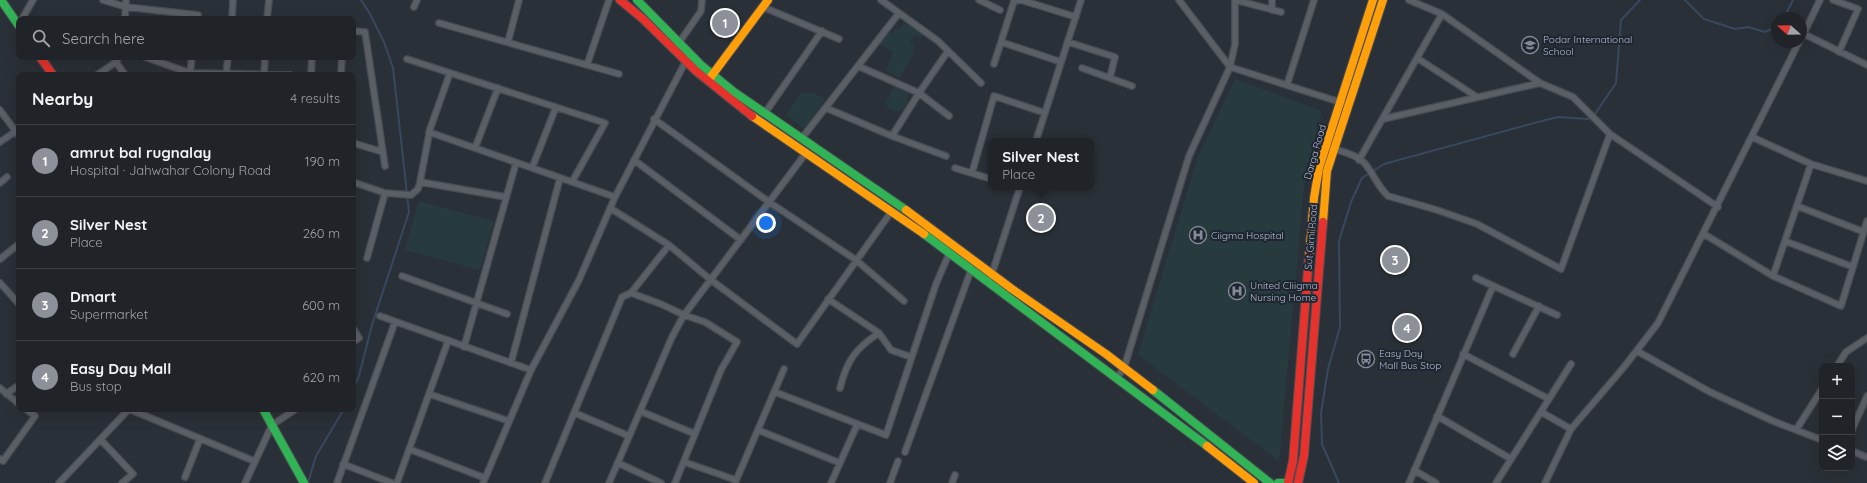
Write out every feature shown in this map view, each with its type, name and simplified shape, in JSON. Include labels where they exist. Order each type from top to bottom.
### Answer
[{"type":"main road","points":[[1,0],[16,22]]},
{"type":"main road","points":[[620,0],[636,12],[707,82],[891,212],[906,220],[949,254],[1118,376],[1254,483]]},
{"type":"main road","points":[[637,0],[690,53],[734,92],[917,218],[992,274],[1124,368],[1270,483]]},
{"type":"main road","points":[[707,82],[768,0]]},
{"type":"main road","name":"Darga Road","points":[[1288,483],[1293,461],[1314,198],[1319,168],[1373,0]]},
{"type":"main road","name":"Sut Girni Road","points":[[1298,483],[1304,456],[1326,183],[1349,105],[1383,0]]},
{"type":"main road","points":[[42,60],[51,72]]},
{"type":"main road","points":[[265,412],[304,482]]},
{"type":"main road","points":[[1278,483],[1288,483]]},
{"type":"street","points":[[24,16],[33,0]]},
{"type":"street","points":[[103,0],[126,7],[198,14],[198,16]]},
{"type":"street","points":[[125,16],[126,0]]},
{"type":"street","points":[[232,16],[233,0]]},
{"type":"street","points":[[267,16],[269,0]]},
{"type":"street","points":[[414,7],[417,0]]},
{"type":"street","points":[[508,42],[519,0]]},
{"type":"street","points":[[587,65],[609,0]]},
{"type":"street","points":[[674,50],[701,11],[702,0]]},
{"type":"street","points":[[881,0],[938,41],[982,83]]},
{"type":"street","points":[[979,0],[1000,10]]},
{"type":"street","points":[[994,64],[1014,1],[1021,0],[1032,2],[1076,17]]},
{"type":"street","points":[[1037,138],[1081,0]]},
{"type":"street","points":[[1179,0],[1230,67],[1349,105]]},
{"type":"street","points":[[1118,376],[1124,368],[1189,156],[1230,67],[1235,44],[1235,0],[1281,12]]},
{"type":"street","points":[[1272,0],[1272,10]]},
{"type":"street","points":[[1287,85],[1314,0]]},
{"type":"street","points":[[1408,0],[1442,14],[1540,83],[1573,97],[1610,134],[1718,207]]},
{"type":"street","points":[[1807,26],[1820,0]]},
{"type":"street","points":[[1833,0],[1858,9],[1840,52]]},
{"type":"street","points":[[763,7],[839,39]]},
{"type":"street","points":[[802,138],[899,13]]},
{"type":"street","points":[[1360,160],[1442,14]]},
{"type":"street","points":[[439,23],[618,74]]},
{"type":"street","points":[[356,31],[365,32],[385,166]]},
{"type":"street","points":[[765,113],[822,32]]},
{"type":"street","points":[[1807,38],[1867,65]]},
{"type":"street","points":[[1001,42],[1061,62]]},
{"type":"street","points":[[1068,42],[1115,57],[1110,77]]},
{"type":"street","points":[[1545,483],[1571,429],[1637,351],[1658,323],[1718,207],[1796,48]]},
{"type":"street","points":[[892,136],[948,51]]},
{"type":"street","points":[[410,449],[484,480],[531,370],[579,280],[615,197],[654,119],[690,53]]},
{"type":"street","points":[[1417,58],[1477,97]]},
{"type":"street","points":[[407,59],[605,123],[572,182]]},
{"type":"street","points":[[101,72],[117,60]]},
{"type":"street","points":[[118,60],[124,72]]},
{"type":"street","points":[[153,60],[187,72]]},
{"type":"street","points":[[190,72],[192,60]]},
{"type":"street","points":[[226,72],[228,60]]},
{"type":"street","points":[[264,72],[265,60]]},
{"type":"street","points":[[311,72],[312,60]]},
{"type":"street","points":[[341,72],[342,60]]},
{"type":"street","points":[[858,66],[919,93],[949,116]]},
{"type":"street","points":[[1082,68],[1132,86]]},
{"type":"street","points":[[356,183],[385,193],[404,195],[411,195],[418,189],[429,132],[450,73]]},
{"type":"street","points":[[1383,119],[1540,83]]},
{"type":"street","points":[[475,148],[498,88]]},
{"type":"street","points":[[972,173],[994,96],[1044,112]]},
{"type":"street","points":[[532,168],[556,107]]},
{"type":"street","points":[[826,108],[892,136],[946,156]]},
{"type":"street","points":[[0,110],[16,130]]},
{"type":"street","points":[[654,119],[769,202],[856,260],[904,300]]},
{"type":"street","points":[[429,132],[615,197]]},
{"type":"street","points":[[0,142],[16,133]]},
{"type":"street","points":[[1326,146],[1366,164],[1382,191],[1388,196],[1437,210],[1477,224],[1561,269],[1610,134]]},
{"type":"street","points":[[1752,137],[1811,164],[1867,181]]},
{"type":"street","points":[[356,144],[383,152]]},
{"type":"street","points":[[609,483],[672,337],[684,316],[806,153]]},
{"type":"street","points":[[634,160],[741,240]]},
{"type":"street","points":[[464,347],[516,163]]},
{"type":"street","points":[[1774,276],[1811,164]]},
{"type":"street","points":[[956,168],[988,178]]},
{"type":"street","points":[[0,183],[7,177]]},
{"type":"street","points":[[511,363],[560,178]]},
{"type":"street","points":[[420,182],[506,197]]},
{"type":"street","points":[[989,283],[1017,190]]},
{"type":"street","points":[[367,258],[385,193]]},
{"type":"street","points":[[1797,206],[1864,232]]},
{"type":"street","points":[[610,208],[669,245],[711,280],[798,344],[828,299],[891,212]]},
{"type":"street","points":[[1704,234],[1774,276],[1841,306],[1867,221]]},
{"type":"street","points":[[1785,241],[1853,267]]},
{"type":"street","points":[[545,483],[622,297],[631,293],[669,245]]},
{"type":"street","points":[[0,259],[16,246]]},
{"type":"street","points":[[775,392],[886,435],[936,284],[949,254]]},
{"type":"street","points":[[905,452],[971,270]]},
{"type":"street","points":[[402,276],[507,314]]},
{"type":"street","points":[[1476,278],[1557,314]]},
{"type":"street","points":[[0,283],[16,301]]},
{"type":"street","points":[[1409,483],[1493,286]]},
{"type":"street","points":[[631,293],[661,304],[684,316],[706,322],[737,342],[721,370],[675,483]]},
{"type":"street","points":[[828,299],[879,332],[891,350],[911,358]]},
{"type":"street","points":[[1513,354],[1539,306]]},
{"type":"street","points":[[380,316],[531,370]]},
{"type":"street","points":[[337,483],[395,322]]},
{"type":"street","points":[[840,388],[843,374],[852,355],[861,344],[879,332]]},
{"type":"street","points":[[397,483],[448,341]]},
{"type":"street","points":[[1839,363],[1846,352],[1866,341]]},
{"type":"street","points":[[1637,351],[1710,392],[1819,439]]},
{"type":"street","points":[[1464,354],[1549,399]]},
{"type":"street","points":[[1496,483],[1571,364]]},
{"type":"street","points":[[684,462],[735,482],[784,369]]},
{"type":"street","points":[[6,394],[16,387]]},
{"type":"street","points":[[0,388],[16,402]]},
{"type":"street","points":[[429,394],[509,421]]},
{"type":"street","points":[[1796,430],[1819,394]]},
{"type":"street","points":[[1855,423],[1867,396]]},
{"type":"street","points":[[640,411],[695,434]]},
{"type":"street","points":[[0,459],[3,461],[35,416],[30,412]]},
{"type":"street","points":[[59,483],[126,412]]},
{"type":"street","points":[[136,412],[254,461]]},
{"type":"street","points":[[245,483],[272,425],[292,412]]},
{"type":"street","points":[[1541,412],[1571,429]]},
{"type":"street","points":[[574,413],[629,436]]},
{"type":"street","points":[[1437,416],[1511,460]]},
{"type":"street","points":[[831,483],[857,425]]},
{"type":"street","points":[[758,430],[840,463]]},
{"type":"street","points":[[185,477],[200,439]]},
{"type":"street","points":[[101,440],[133,474],[122,483]]},
{"type":"street","points":[[1855,452],[1866,457]]},
{"type":"street","points":[[890,483],[898,461]]},
{"type":"street","points":[[618,463],[661,483]]},
{"type":"street","points":[[344,464],[392,483]]},
{"type":"street","points":[[1414,470],[1436,483]]},
{"type":"street","points":[[952,483],[955,475]]},
{"type":"shaded area","points":[[903,22],[923,33],[921,38],[914,36],[910,43],[914,45],[913,54],[899,78],[886,70],[893,52],[879,44],[884,35],[902,27]]},
{"type":"shaded area","points":[[1235,79],[1322,111],[1304,187],[1279,461],[1138,355],[1197,159]]},
{"type":"shaded area","points":[[894,85],[910,91],[905,109],[895,112],[888,108],[886,103]]},
{"type":"shaded area","points":[[801,93],[814,93],[826,99],[807,125],[806,131],[786,115]]},
{"type":"shaded area","points":[[419,201],[494,221],[480,270],[405,250]]},
{"type":"waterway","points":[[356,382],[372,325],[409,212],[393,68],[384,42],[361,0]]},
{"type":"waterway","points":[[1339,483],[1322,444],[1321,413],[1328,369],[1340,327],[1339,241],[1351,202],[1362,178],[1384,164],[1538,122],[1558,117],[1588,119],[1593,117],[1616,83],[1621,20],[1640,0]]},
{"type":"waterway","points":[[1685,0],[1704,19],[1735,29],[1748,27],[1765,32],[1771,30]]},
{"type":"waterway","points":[[1787,12],[1793,0]]},
{"type":"waterway","points":[[308,483],[316,456],[342,412]]},
{"type":"traffic: fast","points":[[1,0],[16,22]]},
{"type":"traffic: fast","points":[[637,0],[701,65],[734,92],[906,210]]},
{"type":"traffic: fast","points":[[924,234],[1207,446]]},
{"type":"traffic: fast","points":[[1153,390],[1270,483]]},
{"type":"traffic: fast","points":[[265,412],[304,483]]},
{"type":"traffic: fast","points":[[1278,483],[1288,483]]},
{"type":"traffic: slow","points":[[710,78],[768,0]]},
{"type":"traffic: slow","points":[[1309,256],[1314,198],[1319,168],[1373,0]]},
{"type":"traffic: slow","points":[[1323,222],[1327,171],[1383,0]]},
{"type":"traffic: slow","points":[[752,116],[924,234]]},
{"type":"traffic: slow","points":[[906,210],[1012,289],[1106,354],[1153,390]]},
{"type":"traffic: slow","points":[[1207,446],[1254,483]]},
{"type":"traffic: jam","points":[[620,0],[643,19],[696,71],[752,116]]},
{"type":"traffic: jam","points":[[42,60],[51,72]]},
{"type":"traffic: jam","points":[[1298,483],[1304,456],[1323,222]]},
{"type":"traffic: jam","points":[[1288,483],[1293,461],[1309,256]]},
{"type":"place","name":"amrut bal rugnalay","points":[[725,23]]},
{"type":"place","name":"Podar International School","points":[[1530,45]]},
{"type":"place","name":"Silver Nest","points":[[1041,218]]},
{"type":"place","name":"Ciigma Hospital","points":[[1198,235]]},
{"type":"place","name":"Dmart","points":[[1395,260]]},
{"type":"place","name":"United CIiigma Nursing Home","points":[[1237,291]]},
{"type":"place","name":"Easy Day Mall","points":[[1407,328]]},
{"type":"place","name":"Easy Day Mall Bus Stop","points":[[1366,359]]}]
